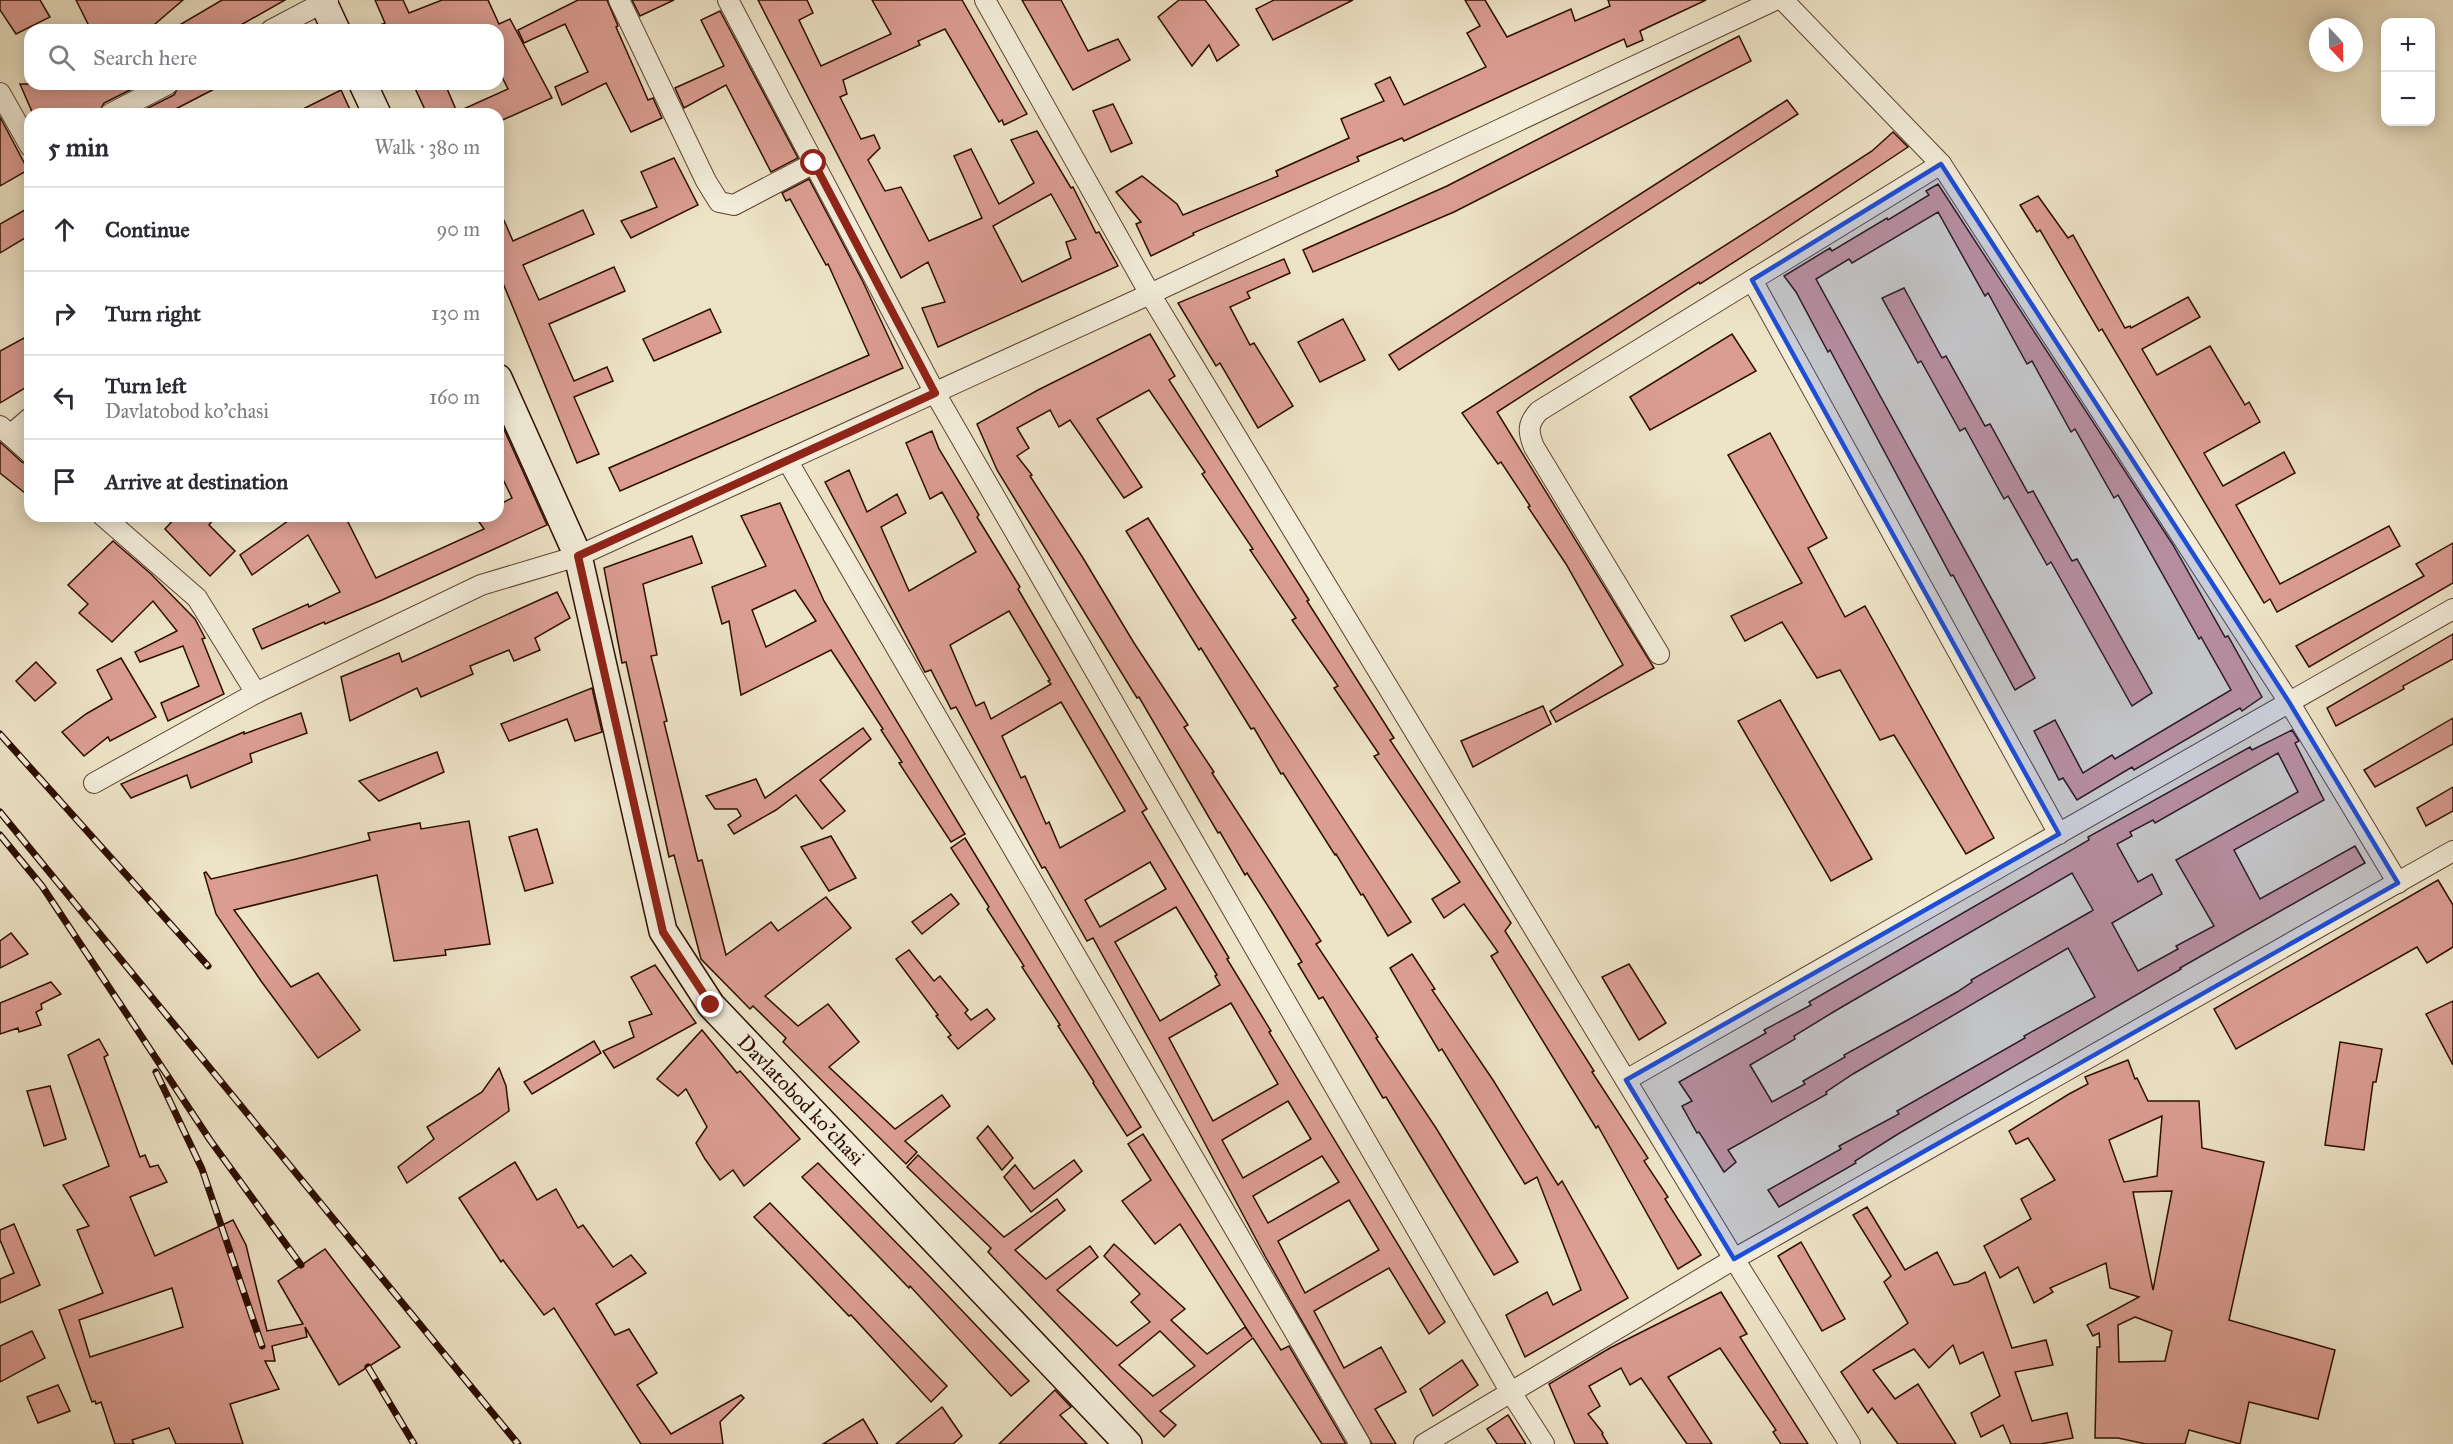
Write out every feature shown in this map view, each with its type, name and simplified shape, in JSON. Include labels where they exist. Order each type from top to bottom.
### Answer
[{"type":"street","points":[[619,0],[706,181],[719,202],[734,206],[814,163]]},
{"type":"street","points":[[728,0],[935,393],[1510,1391],[1544,1444]]},
{"type":"street","points":[[985,0],[1150,294],[1734,1259],[1850,1444]]},
{"type":"street","points":[[94,783],[256,693],[481,585],[578,556],[1150,294],[1775,0]]},
{"type":"street","points":[[1783,0],[1941,164],[2289,702],[2398,883]]},
{"type":"street","points":[[282,24],[324,1],[334,24]]},
{"type":"street","points":[[122,108],[156,90]]},
{"type":"street","points":[[366,90],[374,108]]},
{"type":"street","points":[[0,93],[24,136]]},
{"type":"street","points":[[1659,654],[1534,447],[1529,433],[1530,421],[1539,411],[1941,164]]},
{"type":"street","points":[[1752,280],[2059,834]]},
{"type":"street","name":"Davlatobod ko'chasi","points":[[504,391],[578,556],[663,932],[711,1005],[1128,1444]]},
{"type":"street","points":[[24,421],[5,431],[24,448]]},
{"type":"street","points":[[787,460],[1360,1444]]},
{"type":"street","points":[[110,522],[197,598],[256,693]]},
{"type":"street","points":[[1626,1080],[2453,609]]},
{"type":"street","points":[[1424,1444],[1734,1259],[2453,851]]},
{"type":"highlighted area","points":[[1941,164],[2289,702],[2398,883],[1734,1259],[1626,1080],[2059,834],[1752,280]]},
{"type":"building","points":[[0,0],[40,0],[50,17],[36,24],[24,24],[24,30],[16,34],[0,10]]},
{"type":"building","points":[[76,0],[183,0],[155,24],[88,24]]},
{"type":"building","points":[[222,0],[285,0],[243,24],[181,24]]},
{"type":"building","points":[[375,0],[403,0],[409,13],[442,0],[488,0],[499,24],[383,24],[385,23]]},
{"type":"building","points":[[578,0],[607,0],[618,26],[616,27],[648,100],[653,98],[662,118],[631,132],[606,83],[562,105],[555,87],[588,72],[565,24],[524,43],[518,30]]},
{"type":"building","points":[[632,0],[674,0],[640,16]]},
{"type":"building","points":[[758,0],[807,0],[813,13],[799,20],[821,66],[891,34],[872,0],[962,0],[1027,114],[1004,125],[1002,120],[999,122],[945,29],[918,41],[920,45],[843,80],[847,94],[840,97],[861,139],[874,135],[880,148],[868,160],[885,191],[901,187],[929,241],[982,218],[954,156],[971,149],[999,204],[1034,183],[1011,140],[1037,131],[1071,188],[1073,187],[1096,233],[1099,232],[1118,266],[938,347],[922,308],[945,302],[928,262],[901,278]],"holes":[[[1051,194],[1076,239],[1066,242],[1071,258],[1022,282],[993,226]]]},
{"type":"building","points":[[1022,0],[1061,0],[1088,51],[1118,39],[1130,60],[1073,90]]},
{"type":"building","points":[[1179,0],[1205,0],[1239,45],[1217,61],[1209,45],[1192,66],[1158,17]]},
{"type":"building","points":[[1274,0],[1353,0],[1273,40],[1256,9]]},
{"type":"building","points":[[1465,0],[1485,0],[1507,37],[1571,9],[1575,21],[1610,6],[1608,0],[1706,0],[1640,31],[1643,40],[1627,47],[1624,39],[1404,141],[1402,138],[1357,157],[1359,161],[1193,233],[1194,235],[1151,256],[1136,224],[1141,222],[1116,192],[1142,176],[1177,204],[1183,215],[1278,176],[1276,171],[1349,138],[1341,119],[1384,101],[1375,84],[1390,77],[1404,105],[1486,67],[1467,33],[1480,26]]},
{"type":"building","points":[[720,11],[798,158],[771,172],[726,85],[684,108],[675,88],[724,66],[701,20]]},
{"type":"building","points":[[510,19],[552,98],[504,119],[504,108],[466,108],[508,89],[504,81],[504,24],[499,24]]},
{"type":"building","points":[[1739,36],[1751,61],[1454,212],[1313,272],[1303,250],[1447,186]]},
{"type":"building","points":[[20,84],[24,84],[24,90],[130,90],[104,103],[101,108],[30,108]]},
{"type":"building","points":[[177,90],[212,90],[178,108],[148,108],[174,95]]},
{"type":"building","points":[[341,90],[349,108],[305,108]]},
{"type":"building","points":[[416,90],[448,90],[455,108],[424,108]]},
{"type":"building","points":[[1787,100],[1798,114],[1399,370],[1389,355]]},
{"type":"building","points":[[1113,104],[1132,143],[1111,152],[1093,111]]},
{"type":"building","points":[[0,117],[24,162],[24,172],[0,186]]},
{"type":"building","points":[[1893,132],[1908,147],[1759,246],[1497,412],[1654,668],[1556,722],[1550,711],[1623,665],[1566,564],[1528,507],[1530,506],[1501,462],[1498,464],[1462,413],[1872,151]]},
{"type":"building","points":[[674,158],[698,205],[631,238],[621,221],[657,207],[641,172]]},
{"type":"building","points":[[809,179],[863,282],[903,368],[620,491],[609,468],[869,355],[828,264],[826,265],[790,199],[786,201],[782,193]]},
{"type":"building","points":[[1938,184],[2173,545],[2262,697],[2242,711],[2240,708],[2134,770],[2132,767],[2077,800],[2063,778],[2059,780],[2034,731],[2055,720],[2083,773],[2112,755],[2115,759],[2231,690],[2201,637],[2199,639],[2118,495],[2114,498],[2075,429],[2071,432],[2032,361],[2027,364],[1988,293],[1985,296],[1938,212],[1852,263],[1849,259],[1816,279],[2035,678],[2015,690],[1830,350],[1828,352],[1796,292],[1784,276],[1830,248],[1832,251],[1887,218],[1888,220],[1929,195],[1926,191]]},
{"type":"building","points":[[2038,196],[2068,238],[2073,235],[2125,328],[2130,326],[2131,328],[2188,297],[2200,317],[2142,349],[2157,375],[2210,346],[2245,405],[2249,402],[2260,422],[2204,453],[2223,486],[2284,452],[2295,473],[2236,505],[2280,584],[2389,526],[2400,546],[2277,612],[2270,599],[2264,603],[2102,329],[2099,331],[2040,230],[2037,232],[2020,205]]},
{"type":"building","points":[[24,210],[24,239],[0,253],[0,224]]},
{"type":"building","points":[[583,210],[594,234],[523,265],[539,300],[614,267],[625,291],[549,324],[574,381],[607,367],[613,381],[574,397],[599,454],[577,463],[504,286],[504,221],[513,241]]},
{"type":"building","points":[[1284,259],[1290,273],[1247,292],[1250,298],[1230,307],[1250,345],[1254,343],[1293,406],[1258,428],[1220,363],[1216,366],[1178,303]]},
{"type":"building","points":[[1904,288],[1942,358],[1946,356],[1985,426],[1990,424],[2028,493],[2033,491],[2072,561],[2077,559],[2152,693],[2132,706],[2051,562],[2047,565],[2008,496],[2004,499],[1965,428],[1960,431],[1921,361],[1918,363],[1882,298]]},
{"type":"building","points":[[710,309],[721,332],[654,361],[643,339]]},
{"type":"building","points":[[1343,319],[1365,360],[1320,382],[1298,342]]},
{"type":"building","points":[[1150,334],[1175,376],[1169,380],[1394,738],[1390,740],[1511,923],[1505,931],[1648,1158],[1644,1161],[1668,1197],[1665,1199],[1701,1255],[1678,1269],[1598,1126],[1596,1128],[1491,956],[1498,952],[1464,904],[1444,918],[1432,899],[1460,882],[1374,756],[1379,754],[1334,688],[1338,686],[1292,620],[1296,618],[1202,474],[1205,472],[1149,390],[1097,419],[1142,487],[1124,498],[1070,420],[1059,427],[1050,410],[1017,428],[1029,448],[1017,456],[1032,475],[1030,476],[1134,643],[1188,725],[1184,727],[1214,772],[1212,773],[1321,941],[1316,944],[1436,1128],[1518,1262],[1494,1275],[1386,1097],[1383,1098],[1323,997],[1319,999],[1298,964],[1302,962],[1273,914],[1247,873],[1245,875],[1220,832],[1218,833],[1139,697],[1137,698],[997,470],[977,424],[1038,390]]},
{"type":"building","points":[[1732,334],[1756,371],[1650,430],[1630,397]]},
{"type":"building","points":[[24,338],[24,389],[0,403],[0,351]]},
{"type":"building","points":[[504,429],[547,525],[382,600],[262,649],[253,629],[340,592],[308,535],[252,575],[240,555],[287,522],[348,522],[376,578],[484,529],[479,522],[504,522],[504,502],[512,498],[504,481]]},
{"type":"building","points":[[932,431],[939,449],[979,515],[977,517],[1020,587],[1018,589],[1147,809],[1142,812],[1229,958],[1227,959],[1271,1031],[1269,1032],[1445,1322],[1429,1334],[1389,1268],[1314,1311],[1344,1368],[1381,1347],[1406,1392],[1375,1409],[1396,1444],[1372,1444],[1265,1256],[1093,938],[1087,941],[1045,867],[1042,868],[956,707],[951,709],[931,670],[925,672],[825,482],[849,470],[867,512],[897,494],[906,513],[881,527],[909,591],[976,552],[942,492],[930,499],[906,443]],"holes":[[[1009,611],[1051,684],[991,719],[984,702],[976,706],[950,645]],[[1061,702],[1125,811],[1060,848],[1049,822],[1046,824],[1025,776],[1021,778],[1002,736]],[[1150,862],[1166,889],[1100,927],[1085,900]],[[1176,907],[1217,975],[1215,976],[1220,985],[1160,1021],[1115,942]],[[1231,1003],[1278,1084],[1213,1121],[1169,1038]],[[1288,1101],[1311,1139],[1243,1178],[1222,1140]],[[1322,1156],[1339,1182],[1268,1223],[1253,1196]],[[1349,1200],[1379,1250],[1305,1293],[1278,1241]]]},
{"type":"building","points":[[1770,433],[1827,538],[1808,548],[1845,617],[1865,606],[1994,838],[1966,854],[1894,735],[1880,740],[1840,670],[1817,678],[1782,622],[1745,641],[1731,616],[1802,583],[1728,455]]},
{"type":"building","points":[[0,442],[24,463],[24,492],[0,473]]},
{"type":"building","points":[[780,503],[824,601],[965,834],[951,842],[899,763],[902,762],[881,730],[883,729],[831,650],[741,695],[729,621],[722,624],[712,587],[766,566],[741,516]],"holes":[[[795,590],[816,621],[766,647],[752,610]]]},
{"type":"building","points":[[1148,518],[1411,922],[1388,936],[1363,894],[1361,895],[1283,773],[1281,774],[1254,728],[1251,729],[1201,648],[1199,650],[1126,531]]},
{"type":"building","points":[[171,522],[211,522],[209,525],[235,551],[210,576],[165,529]]},
{"type":"building","points":[[692,536],[702,563],[643,584],[657,655],[651,656],[667,721],[664,722],[698,861],[702,860],[726,955],[771,922],[778,931],[826,897],[851,928],[765,996],[798,1026],[828,1004],[859,1042],[829,1067],[895,1129],[942,1095],[950,1106],[905,1141],[917,1152],[906,1164],[783,1042],[786,1038],[753,1006],[750,1009],[701,959],[674,855],[669,857],[626,662],[622,663],[604,568]]},
{"type":"building","points":[[113,541],[151,574],[195,619],[205,638],[202,639],[224,694],[168,721],[161,703],[199,686],[183,646],[140,662],[135,652],[177,631],[153,601],[112,642],[79,613],[88,604],[68,585]]},
{"type":"building","points":[[2453,543],[2453,583],[2309,667],[2296,646],[2424,576],[2416,564]]},
{"type":"building","points":[[557,592],[570,618],[535,638],[540,650],[514,661],[509,650],[470,666],[473,674],[421,697],[417,688],[350,721],[341,677],[399,653],[402,662]]},
{"type":"building","points":[[2453,634],[2453,659],[2336,726],[2327,708]]},
{"type":"building","points":[[121,658],[156,717],[110,741],[108,737],[84,756],[62,732],[86,714],[112,699],[97,670]]},
{"type":"building","points":[[36,662],[56,683],[35,701],[16,681]]},
{"type":"building","points":[[592,688],[602,732],[575,741],[567,719],[509,741],[501,724]]},
{"type":"building","points":[[1780,700],[1872,859],[1831,881],[1738,721]]},
{"type":"building","points":[[1543,706],[1551,724],[1473,767],[1461,741]]},
{"type":"building","points":[[301,713],[307,733],[250,754],[252,762],[191,788],[187,775],[131,798],[121,784],[244,732],[244,734]]},
{"type":"building","points":[[2453,718],[2453,744],[2375,787],[2364,770]]},
{"type":"building","points":[[863,728],[871,739],[820,780],[845,811],[822,829],[796,795],[776,810],[734,834],[728,825],[741,816],[737,809],[715,809],[706,796],[756,779],[765,798]]},
{"type":"building","points":[[2292,730],[2299,741],[2295,743],[2324,800],[2234,850],[2260,899],[2355,846],[2365,863],[2180,968],[1779,1207],[1768,1190],[1841,1149],[1839,1146],[1899,1114],[1897,1111],[2025,1038],[2024,1036],[2095,997],[2068,948],[1853,1074],[1826,1092],[1827,1094],[1728,1150],[1736,1162],[1724,1172],[1699,1132],[1697,1133],[1682,1106],[1692,1101],[1679,1082],[1766,1033],[1764,1030],[1811,1005],[1809,1002],[2089,840],[2088,837],[2250,747],[2252,750]],"holes":[[[2278,753],[2298,792],[2176,860],[2214,926],[2176,946],[2178,949],[2138,971],[2112,923],[2162,894],[2152,874],[2138,882],[2117,844],[2132,836],[2130,832],[2153,820],[2155,823]],[[2072,873],[2093,910],[1971,980],[1972,982],[1957,992],[1844,1055],[1845,1057],[1803,1081],[1805,1084],[1772,1102],[1750,1065],[1795,1039],[1794,1036],[1835,1011]]]},
{"type":"building","points":[[437,752],[444,772],[379,801],[359,781]]},
{"type":"building","points":[[2453,787],[2453,811],[2426,826],[2417,808]]},
{"type":"building","points":[[469,821],[490,944],[445,950],[446,955],[394,961],[377,875],[234,910],[291,987],[318,973],[360,1030],[318,1058],[261,981],[216,914],[204,873],[206,872],[211,879],[296,859],[370,840],[368,833],[420,823],[421,829]]},
{"type":"building","points":[[537,829],[553,883],[525,891],[509,837]]},
{"type":"building","points":[[831,836],[856,878],[829,891],[801,847]]},
{"type":"building","points":[[965,838],[1141,1127],[1127,1136],[951,848]]},
{"type":"building","points":[[2438,880],[2453,905],[2453,947],[2427,963],[2417,947],[2236,1049],[2214,1009]]},
{"type":"building","points":[[951,894],[959,904],[922,934],[912,922]]},
{"type":"building","points":[[11,933],[28,954],[0,968],[0,941]]},
{"type":"building","points":[[909,950],[934,981],[940,976],[968,1010],[965,1013],[971,1020],[987,1009],[995,1019],[958,1049],[948,1037],[951,1035],[936,1016],[938,1015],[896,959]]},
{"type":"building","points":[[1412,954],[1435,989],[1432,990],[1493,1080],[1558,1185],[1562,1181],[1628,1298],[1525,1357],[1506,1315],[1547,1292],[1553,1305],[1581,1290],[1537,1177],[1525,1184],[1442,1049],[1439,1051],[1390,968]]},
{"type":"building","points":[[1629,964],[1666,1023],[1639,1040],[1602,977]]},
{"type":"building","points":[[655,965],[696,1023],[614,1068],[603,1051],[634,1037],[629,1022],[652,1014],[631,977]]},
{"type":"building","points":[[51,982],[61,994],[41,1004],[42,1009],[36,1012],[41,1025],[19,1032],[18,1028],[0,1034],[0,1003]]},
{"type":"building","points":[[2453,1001],[2453,1065],[2426,1014]]},
{"type":"building","points":[[702,1030],[737,1073],[740,1071],[800,1139],[744,1186],[733,1170],[720,1180],[705,1159],[696,1143],[707,1127],[686,1089],[678,1096],[657,1079]]},
{"type":"building","points":[[99,1039],[108,1055],[104,1057],[140,1157],[145,1155],[150,1167],[158,1165],[167,1182],[130,1197],[155,1256],[233,1220],[246,1245],[267,1331],[303,1324],[278,1281],[325,1249],[400,1347],[339,1385],[305,1327],[307,1337],[272,1346],[275,1361],[265,1361],[279,1389],[230,1404],[243,1444],[176,1444],[169,1428],[132,1440],[134,1444],[115,1444],[101,1402],[96,1404],[95,1401],[92,1402],[59,1310],[103,1293],[77,1230],[89,1226],[63,1185],[109,1166],[68,1055]],"holes":[[[172,1288],[183,1327],[90,1357],[79,1320]]]},
{"type":"building","points":[[594,1041],[601,1053],[532,1094],[524,1082]]},
{"type":"building","points":[[2340,1042],[2382,1049],[2376,1082],[2373,1082],[2364,1150],[2325,1145]]},
{"type":"building","points":[[2128,1060],[2135,1079],[2137,1078],[2148,1101],[2199,1101],[2202,1148],[2264,1162],[2229,1320],[2335,1350],[2318,1419],[2249,1402],[2240,1444],[2189,1430],[2185,1444],[2146,1444],[2118,1438],[2095,1438],[2097,1347],[2100,1347],[2099,1333],[2093,1336],[2087,1325],[2139,1297],[2110,1288],[2106,1263],[2050,1288],[2053,1292],[2034,1303],[2018,1267],[2000,1278],[1984,1246],[2031,1219],[2021,1199],[2055,1180],[2028,1138],[2016,1144],[2009,1131],[2088,1084],[2085,1077]],"holes":[[[2162,1116],[2157,1176],[2124,1182],[2109,1140]],[[2172,1191],[2153,1290],[2133,1192]],[[2135,1317],[2172,1331],[2165,1361],[2119,1362],[2118,1325]]]},
{"type":"building","points":[[499,1068],[506,1086],[509,1111],[407,1183],[398,1167],[434,1139],[427,1127],[482,1092]]},
{"type":"building","points":[[50,1086],[66,1139],[44,1146],[27,1091]]},
{"type":"building","points":[[988,1126],[1013,1158],[1002,1170],[977,1138]]},
{"type":"building","points":[[1143,1134],[1281,1350],[1289,1346],[1346,1444],[1322,1444],[1253,1338],[1160,1411],[1176,1425],[1164,1437],[988,1252],[991,1248],[907,1167],[918,1155],[1004,1237],[1057,1199],[1065,1210],[1015,1250],[1046,1279],[1090,1246],[1098,1257],[1057,1290],[1117,1346],[1150,1322],[1131,1302],[1140,1294],[1104,1256],[1114,1244],[1185,1309],[1171,1320],[1207,1354],[1245,1327],[1252,1337],[1180,1224],[1155,1244],[1122,1201],[1151,1180],[1128,1144]],"holes":[[[1160,1331],[1195,1366],[1153,1396],[1119,1365]]]},
{"type":"building","points":[[1074,1160],[1082,1171],[1031,1212],[1004,1177],[1015,1165],[1034,1189]]},
{"type":"building","points":[[515,1162],[537,1200],[556,1189],[578,1228],[583,1225],[613,1267],[631,1255],[646,1273],[596,1304],[615,1335],[629,1329],[657,1373],[637,1385],[671,1434],[741,1395],[744,1398],[720,1422],[723,1444],[641,1444],[554,1308],[544,1315],[503,1260],[501,1262],[459,1198]]},
{"type":"building","points":[[818,1163],[1029,1381],[1011,1396],[910,1286],[909,1288],[802,1177]]},
{"type":"building","points":[[770,1203],[947,1386],[931,1402],[851,1315],[849,1316],[754,1217]]},
{"type":"building","points":[[1867,1207],[1905,1270],[1937,1252],[1954,1285],[1968,1282],[1985,1272],[2012,1348],[2046,1340],[2053,1365],[2015,1372],[2032,1421],[2067,1413],[2073,1438],[2041,1444],[2011,1444],[2003,1425],[1981,1437],[1971,1413],[2000,1396],[1983,1352],[1960,1364],[1953,1345],[1929,1368],[1914,1349],[1873,1370],[1895,1399],[1918,1384],[1956,1444],[1898,1444],[1872,1408],[1868,1413],[1841,1372],[1908,1323],[1884,1282],[1891,1276],[1853,1215]]},
{"type":"building","points":[[14,1224],[40,1285],[0,1303],[0,1279],[14,1273],[0,1240],[0,1230]]},
{"type":"building","points":[[1801,1242],[1845,1319],[1822,1331],[1778,1256]]},
{"type":"building","points":[[1721,1292],[1747,1334],[1740,1337],[1808,1444],[1781,1444],[1773,1432],[1776,1430],[1720,1348],[1668,1377],[1712,1444],[1687,1444],[1641,1378],[1630,1385],[1621,1368],[1589,1386],[1600,1406],[1588,1414],[1603,1433],[1608,1444],[1575,1444],[1549,1384],[1610,1348]]},
{"type":"building","points":[[32,1331],[45,1358],[0,1382],[0,1346]]},
{"type":"building","points":[[1462,1360],[1478,1385],[1433,1416],[1420,1389]]},
{"type":"building","points":[[58,1385],[70,1411],[38,1423],[27,1397]]},
{"type":"building","points":[[1055,1390],[1071,1407],[1060,1415],[1087,1444],[999,1444]]},
{"type":"building","points":[[942,1407],[962,1436],[953,1444],[896,1444]]},
{"type":"building","points":[[1508,1415],[1526,1444],[1497,1444],[1487,1429]]},
{"type":"building","points":[[863,1419],[878,1444],[823,1444]]},
{"type":"railway","points":[[0,734],[208,966]]},
{"type":"railway","points":[[0,812],[518,1444]]},
{"type":"railway","points":[[0,835],[42,886],[210,1140],[301,1265]]},
{"type":"railway","points":[[156,1072],[202,1169],[262,1346]]},
{"type":"railway","points":[[368,1367],[414,1444]]},
{"type":"route","points":[[711,1005],[663,932],[578,556],[935,393],[814,163]]}]
